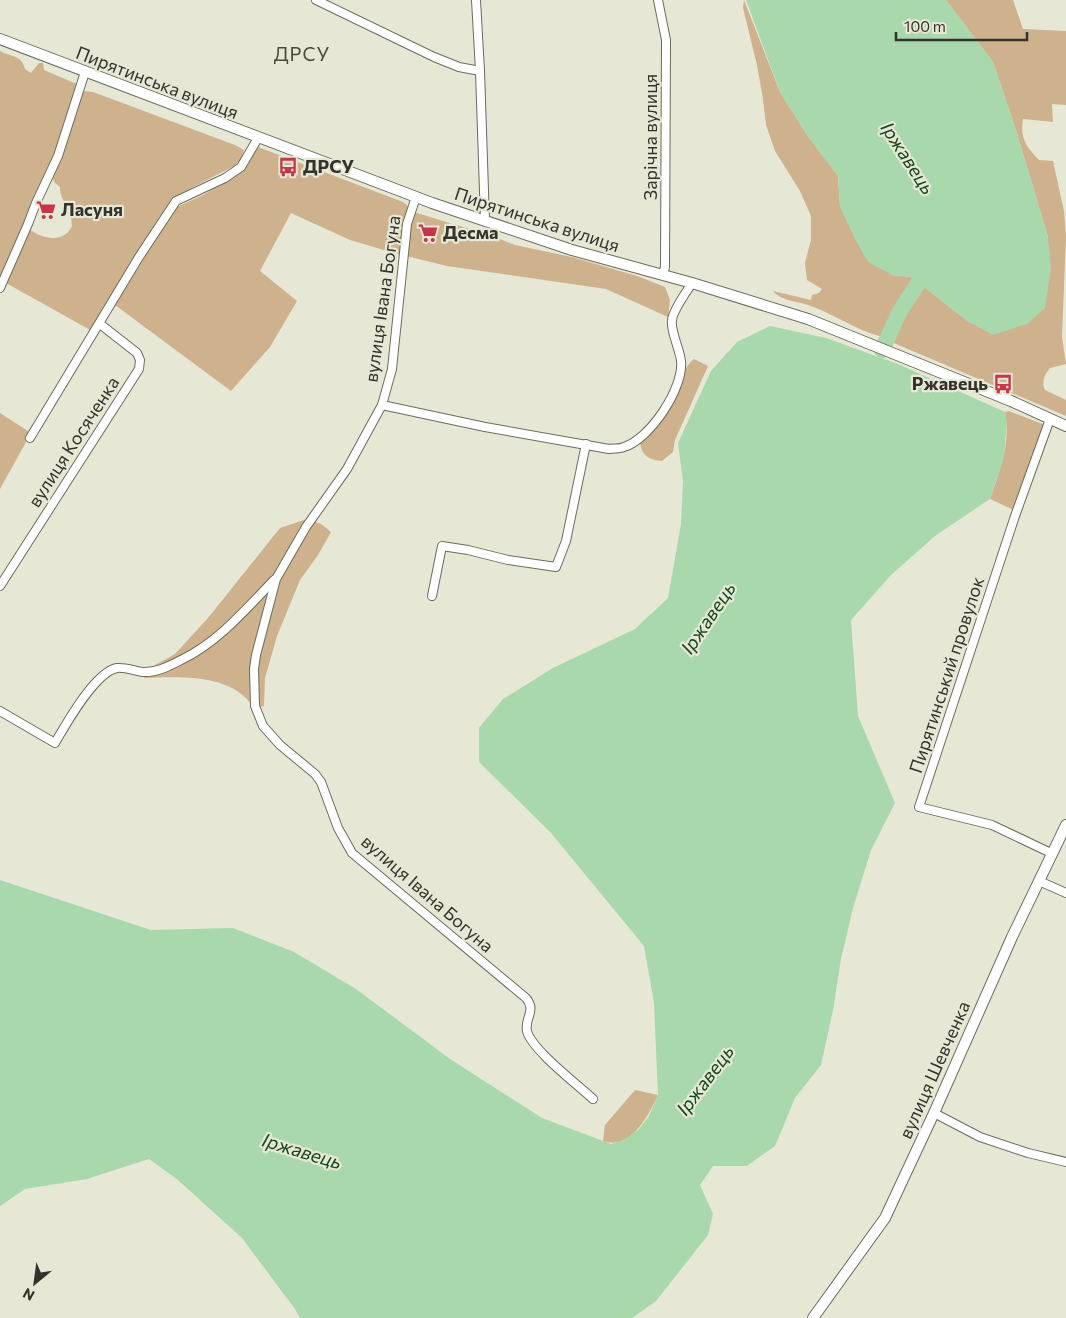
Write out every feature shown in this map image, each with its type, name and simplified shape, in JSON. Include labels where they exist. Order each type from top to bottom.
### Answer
[{"type":"main road","name":"Пирятинська вулиця","points":[[0,40],[416,197],[485,221],[572,250],[692,283],[808,319],[910,359],[1066,426]]},
{"type":"main road","name":"вулиця Шевченка","points":[[813,1318],[885,1218],[1012,937],[1066,825]]},
{"type":"street","points":[[316,0],[434,57],[459,67],[480,71]]},
{"type":"street","points":[[476,0],[485,221]]},
{"type":"street","name":"Зарічна вулиця","points":[[658,0],[666,40],[666,267],[663,275]]},
{"type":"street","points":[[0,288],[58,156],[84,72]]},
{"type":"street","points":[[30,438],[139,257],[176,201],[225,178],[241,167],[258,138]]},
{"type":"street","name":"вулиця Івана Богуна","points":[[0,711],[55,743],[72,714],[90,689],[110,670],[119,668],[142,672],[155,671],[202,648],[238,617],[276,579],[306,527],[347,469],[382,405],[392,369],[407,224],[416,197]]},
{"type":"street","name":"вулиця Івана Богуна","points":[[382,405],[485,427],[609,449],[625,448],[647,432],[664,413],[680,376],[681,362],[672,320],[682,297],[692,283]]},
{"type":"street","name":"вулиця Косяченка","points":[[0,586],[139,370],[140,360],[137,353],[100,324]]},
{"type":"street","name":"Пирятинський провулок","points":[[1050,419],[1009,535],[919,808],[992,826],[1051,854]]},
{"type":"street","points":[[432,596],[442,546],[508,560],[556,567],[566,541],[586,444]]},
{"type":"street","name":"вулиця Івана Богуна","points":[[276,579],[254,669],[255,706],[263,726],[280,745],[316,774],[321,782],[338,828],[352,853],[530,1002],[531,1008],[526,1030],[529,1036],[540,1051],[593,1099]]},
{"type":"street","points":[[1039,881],[1066,893]]},
{"type":"street","points":[[934,1113],[980,1137],[1028,1153],[1066,1162]]},
{"type":"shaded area","points":[[744,0],[780,92],[807,135],[838,176],[840,207],[892,275],[911,277],[969,322],[1048,237],[993,62],[946,0],[1013,0],[1023,29],[1066,31],[1066,105],[1052,104],[1053,122],[1023,119],[1022,132],[1027,146],[1039,160],[1053,161],[1064,211],[1066,236],[1062,337],[1066,364],[1050,368],[1045,375],[1043,384],[1045,390],[1066,400],[1066,416],[889,341],[898,321],[895,316],[883,337],[863,330],[815,307],[783,298],[773,291],[811,300],[812,295],[819,293],[822,289],[807,280],[805,263],[811,240],[811,216],[800,191],[775,151],[766,125],[757,65],[743,8]]},
{"type":"shaded area","points":[[0,51],[19,59],[24,64],[25,69],[31,73],[39,63],[43,63],[44,70],[77,84],[67,127],[0,286]]},
{"type":"shaded area","points":[[83,91],[93,92],[244,150],[241,159],[234,166],[176,196],[102,309],[92,331],[6,283],[29,229],[40,235],[52,238],[64,235],[72,226],[70,215],[61,196],[60,187],[55,183],[51,175],[65,148],[79,98]]},
{"type":"shaded area","points":[[258,147],[403,202],[417,213],[515,245],[572,257],[637,276],[665,287],[670,300],[668,317],[606,289],[447,266],[394,253],[350,240],[291,213],[260,271],[297,301],[270,347],[231,391],[115,305],[175,208],[203,195],[242,172]]},
{"type":"shaded area","points":[[694,359],[708,366],[675,440],[673,452],[662,461],[653,460],[644,454],[640,443],[653,432],[668,412],[679,390],[686,369]]},
{"type":"shaded area","points":[[1009,411],[1045,425],[1016,511],[990,499],[1004,456],[1007,434],[1005,412]]},
{"type":"shaded area","points":[[0,413],[31,433],[0,489]]},
{"type":"shaded area","points":[[307,519],[321,524],[331,532],[318,555],[300,580],[277,636],[265,678],[264,706],[254,708],[233,688],[219,683],[189,678],[144,678],[146,670],[175,654],[208,618],[280,528]]},
{"type":"shaded area","points":[[635,1090],[658,1095],[644,1121],[630,1136],[622,1141],[613,1143],[603,1141],[605,1125]]},
{"type":"water","points":[[746,0],[946,0],[993,62],[1015,127],[1048,237],[1051,268],[1045,308],[1027,324],[993,335],[969,322],[911,277],[892,275],[868,262],[840,207],[838,176],[807,135],[780,92]]},
{"type":"water","points":[[770,326],[826,338],[898,364],[1005,412],[1007,422],[1004,457],[990,499],[935,536],[891,575],[851,620],[858,716],[895,803],[871,850],[853,908],[841,959],[833,1010],[821,1065],[795,1098],[775,1146],[747,1166],[713,1166],[700,1185],[713,1214],[708,1235],[656,1301],[632,1318],[300,1318],[242,1238],[178,1180],[149,1159],[87,1179],[25,1189],[0,1206],[0,880],[151,930],[233,928],[294,952],[356,989],[450,1059],[542,1118],[611,1144],[624,1140],[639,1129],[649,1116],[658,1095],[654,1003],[644,946],[551,833],[479,762],[479,728],[503,699],[553,668],[635,629],[668,598],[681,524],[683,481],[678,443],[711,371],[737,342]]},
{"type":"waterway","name":"Іржавець","points":[[882,350],[900,311],[930,265]]},
{"type":"place","name":"ДРСУ","points":[[288,167]]},
{"type":"place","name":"Ласуня","points":[[46,210]]},
{"type":"place","name":"Десма","points":[[428,233]]},
{"type":"place","name":"Ржавець","points":[[1003,384]]},
{"type":"district","name":"ДРСУ","points":[[302,54]]}]
